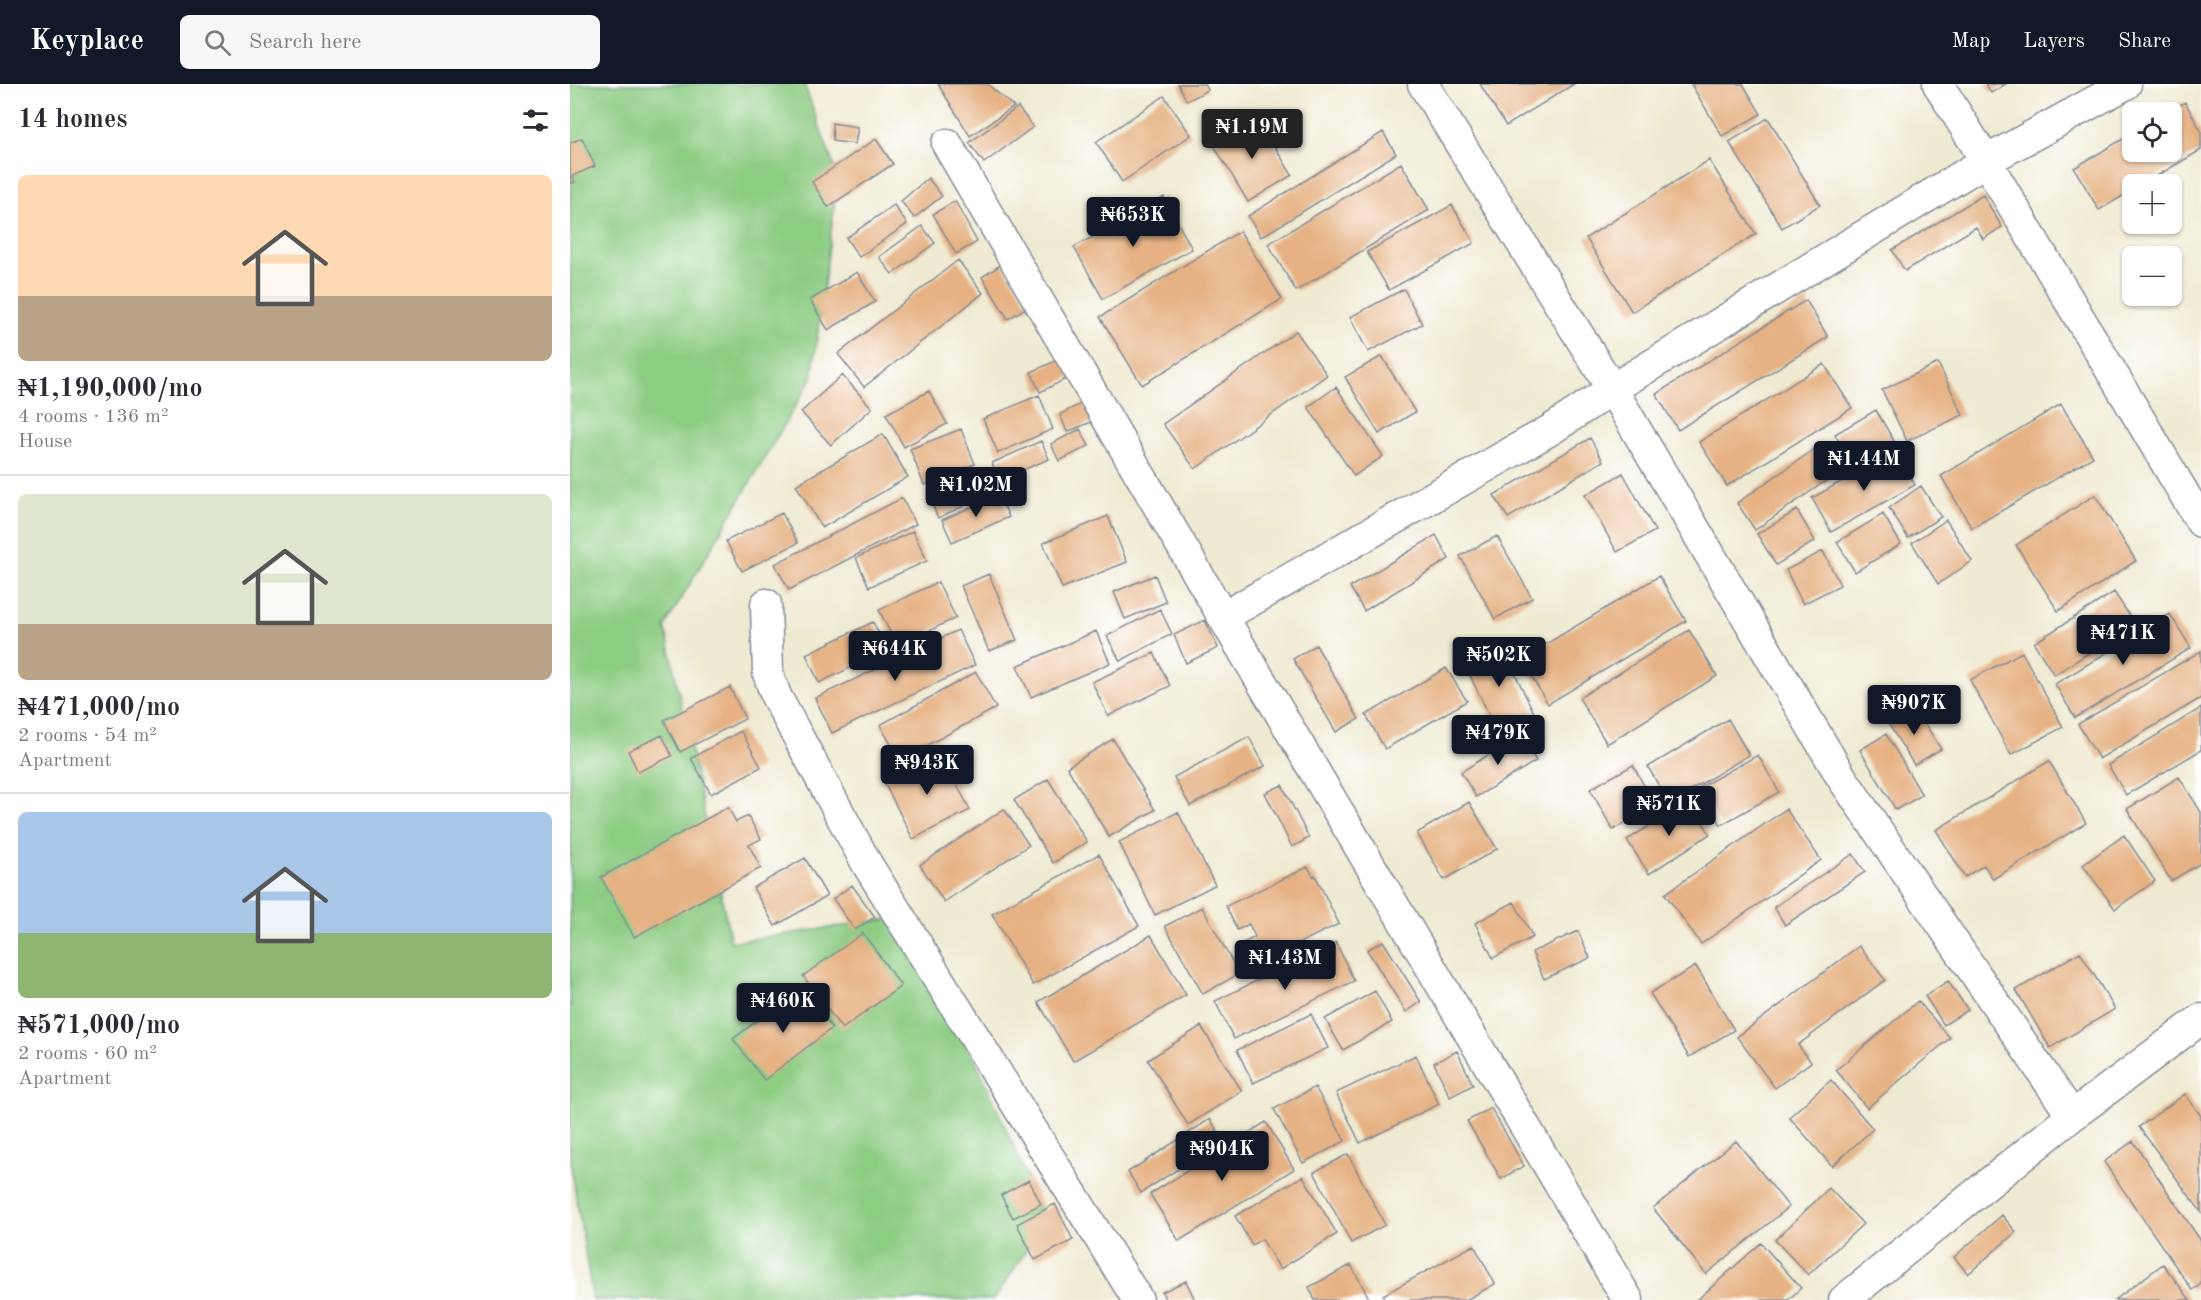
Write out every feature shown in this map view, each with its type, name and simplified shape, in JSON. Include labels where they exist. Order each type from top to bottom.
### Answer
[{"type":"street","points":[[1423,84],[1612,389],[1842,778],[2072,1116]]},
{"type":"street","points":[[1938,84],[2201,522]]},
{"type":"street","points":[[1223,617],[1552,429],[1612,389],[1986,161],[2126,84]]},
{"type":"street","points":[[947,144],[1223,617],[1628,1300]]},
{"type":"street","points":[[766,604],[768,673],[776,696],[867,864],[1138,1300]]},
{"type":"street","points":[[1844,1300],[2072,1116],[2201,1019]]},
{"type":"green space","points":[[570,84],[804,84],[838,177],[812,378],[665,626],[731,942],[889,919],[978,1065],[1046,1220],[994,1300],[593,1300],[570,1161]]},
{"type":"building","points":[[938,84],[987,84],[1014,107],[970,136]]},
{"type":"building","points":[[1178,84],[1205,84],[1208,90],[1187,101]]},
{"type":"building","points":[[1480,84],[1574,84],[1506,126]]},
{"type":"building","points":[[1691,84],[1743,84],[1761,114],[1722,136]]},
{"type":"building","points":[[1985,84],[2006,84],[1991,93]]},
{"type":"building","points":[[1164,96],[1191,135],[1122,182],[1096,142]]},
{"type":"building","points":[[2185,102],[2201,131],[2201,150],[2182,161],[2182,104]]},
{"type":"building","points":[[1018,107],[1033,127],[984,163],[969,143]]},
{"type":"building","points":[[1257,117],[1292,175],[1248,202],[1213,144]]},
{"type":"building","points":[[1768,118],[1820,205],[1782,228],[1729,142]]},
{"type":"building","points":[[832,123],[858,127],[855,144],[833,141]]},
{"type":"building","points":[[1383,132],[1396,154],[1261,237],[1248,216]]},
{"type":"building","points":[[582,138],[595,166],[572,176],[575,182],[570,184],[570,143]]},
{"type":"building","points":[[876,139],[893,164],[828,207],[812,182]]},
{"type":"building","points":[[2122,140],[2122,162],[2181,162],[2160,174],[2122,174],[2122,196],[2099,210],[2074,168]]},
{"type":"building","points":[[1709,160],[1756,234],[1632,312],[1586,238]]},
{"type":"building","points":[[1401,163],[1429,210],[1296,291],[1268,244]]},
{"type":"building","points":[[928,178],[942,196],[914,218],[901,201]]},
{"type":"building","points":[[1983,195],[2002,227],[1983,239],[1976,227],[1905,271],[1892,250]]},
{"type":"building","points":[[1164,197],[1192,249],[1103,299],[1074,247]]},
{"type":"building","points":[[955,201],[977,242],[956,254],[933,214]]},
{"type":"building","points":[[894,205],[907,224],[859,257],[846,238]]},
{"type":"building","points":[[1452,205],[1474,243],[1389,290],[1367,252]]},
{"type":"building","points":[[922,226],[935,243],[892,274],[879,257]]},
{"type":"building","points":[[1240,231],[1282,299],[1142,385],[1100,317]]},
{"type":"building","points":[[958,260],[983,293],[864,387],[838,354]]},
{"type":"building","points":[[1002,264],[1029,306],[1008,319],[982,277]]},
{"type":"building","points":[[857,272],[875,302],[828,330],[810,300]]},
{"type":"building","points":[[1404,289],[1422,324],[1368,352],[1350,317]]},
{"type":"building","points":[[1806,300],[1828,337],[1678,430],[1656,394]]},
{"type":"building","points":[[1296,331],[1327,375],[1195,469],[1163,424]]},
{"type":"building","points":[[1382,356],[1415,412],[1379,434],[1345,377]]},
{"type":"building","points":[[1064,357],[1072,376],[1040,392],[1031,372]]},
{"type":"building","points":[[1938,363],[1963,415],[1907,441],[1882,390]]},
{"type":"building","points":[[1824,364],[1852,408],[1727,486],[1699,442]]},
{"type":"building","points":[[842,375],[872,408],[831,445],[801,412]]},
{"type":"building","points":[[1336,387],[1383,456],[1354,476],[1308,407]]},
{"type":"building","points":[[929,391],[947,424],[904,447],[886,414]]},
{"type":"building","points":[[1039,395],[1053,429],[998,453],[983,419]]},
{"type":"building","points":[[1087,401],[1096,420],[1067,432],[1060,414]]},
{"type":"building","points":[[2061,404],[2093,457],[1972,528],[1941,476]]},
{"type":"building","points":[[1876,410],[1894,441],[1852,465],[1835,434]]},
{"type":"building","points":[[961,429],[975,464],[924,485],[910,449]]},
{"type":"building","points":[[1080,429],[1089,446],[1059,461],[1051,444]]},
{"type":"building","points":[[883,434],[908,477],[822,528],[796,485]]},
{"type":"building","points":[[1590,438],[1603,461],[1508,518],[1494,495]]},
{"type":"building","points":[[1041,441],[1049,459],[999,480],[992,463]]},
{"type":"building","points":[[1822,444],[1840,471],[1755,530],[1737,503]]},
{"type":"building","points":[[1896,451],[1915,485],[1831,532],[1812,498]]},
{"type":"building","points":[[1623,473],[1655,531],[1617,552],[1585,495]]},
{"type":"building","points":[[954,483],[964,506],[938,518],[928,495]]},
{"type":"building","points":[[1921,486],[1941,517],[1908,538],[1889,508]]},
{"type":"building","points":[[999,495],[1009,517],[952,542],[942,520]]},
{"type":"building","points":[[2095,495],[2136,561],[2058,611],[2016,545]]},
{"type":"building","points":[[902,498],[916,524],[789,590],[775,564]]},
{"type":"building","points":[[1797,510],[1815,541],[1776,565],[1757,534]]},
{"type":"building","points":[[782,513],[798,543],[742,571],[726,541]]},
{"type":"building","points":[[1883,514],[1901,544],[1855,572],[1837,542]]},
{"type":"building","points":[[1108,516],[1127,562],[1062,588],[1043,543]]},
{"type":"building","points":[[1946,520],[1972,561],[1938,584],[1912,543]]},
{"type":"building","points":[[913,531],[927,561],[869,587],[856,558]]},
{"type":"building","points":[[1436,535],[1449,559],[1364,611],[1350,587]]},
{"type":"building","points":[[1497,536],[1532,598],[1495,619],[1460,556]]},
{"type":"building","points":[[1823,551],[1840,585],[1803,604],[1786,570]]},
{"type":"building","points":[[989,574],[1017,640],[989,651],[961,586]]},
{"type":"building","points":[[1155,575],[1166,602],[1125,619],[1114,592]]},
{"type":"building","points":[[1659,576],[1686,621],[1548,704],[1521,659]]},
{"type":"building","points":[[938,582],[956,618],[897,646],[879,610]]},
{"type":"building","points":[[2114,592],[2135,624],[2054,675],[2034,643]]},
{"type":"building","points":[[1160,609],[1172,634],[1120,661],[1107,636]]},
{"type":"building","points":[[2170,614],[2191,648],[2075,718],[2055,684]]},
{"type":"building","points":[[1205,620],[1218,648],[1186,663],[1174,635]]},
{"type":"building","points":[[873,622],[887,650],[819,683],[806,654]]},
{"type":"building","points":[[958,630],[975,665],[832,733],[815,698]]},
{"type":"building","points":[[1689,630],[1717,676],[1607,744],[1579,698]]},
{"type":"building","points":[[1096,631],[1110,663],[1031,697],[1017,666]]},
{"type":"building","points":[[1499,641],[1536,717],[1499,735],[1462,659]]},
{"type":"building","points":[[1316,645],[1359,719],[1336,732],[1293,659]]},
{"type":"building","points":[[2201,651],[2201,698],[2099,759],[2078,724]]},
{"type":"building","points":[[2022,652],[2063,727],[2011,755],[1970,680]]},
{"type":"building","points":[[1154,653],[1170,686],[1108,716],[1092,682]]},
{"type":"building","points":[[1446,668],[1467,701],[1385,749],[1366,715]]},
{"type":"building","points":[[976,672],[996,708],[900,760],[880,725]]},
{"type":"building","points":[[730,687],[745,719],[680,752],[664,720]]},
{"type":"building","points":[[1914,707],[1941,749],[1914,765],[1888,723]]},
{"type":"building","points":[[2201,708],[2201,750],[2126,795],[2108,765]]},
{"type":"building","points":[[1728,719],[1749,755],[1669,803],[1648,767]]},
{"type":"building","points":[[741,731],[761,767],[711,794],[691,758]]},
{"type":"building","points":[[1886,734],[1922,795],[1896,810],[1860,750]]},
{"type":"building","points":[[662,735],[672,756],[638,772],[628,751]]},
{"type":"building","points":[[1520,735],[1536,761],[1476,797],[1461,772]]},
{"type":"building","points":[[1249,737],[1265,766],[1190,806],[1174,777]]},
{"type":"building","points":[[1113,739],[1155,810],[1109,837],[1067,767]]},
{"type":"building","points":[[941,754],[970,810],[913,839],[884,782]]},
{"type":"building","points":[[1758,755],[1779,792],[1721,825],[1700,787]]},
{"type":"building","points":[[2049,761],[2086,823],[1993,879],[1984,865],[1965,877],[1936,830]]},
{"type":"building","points":[[1633,765],[1655,806],[1613,830],[1590,789]]},
{"type":"building","points":[[2179,777],[2201,812],[2201,863],[2171,881],[2127,809]]},
{"type":"building","points":[[1048,779],[1087,842],[1053,863],[1014,800]]},
{"type":"building","points":[[1282,785],[1309,838],[1292,847],[1265,793]]},
{"type":"building","points":[[1689,801],[1710,834],[1649,874],[1627,840]]},
{"type":"building","points":[[1469,802],[1497,849],[1444,880],[1417,833]]},
{"type":"building","points":[[728,807],[736,822],[748,816],[761,839],[749,845],[761,868],[634,937],[601,877]]},
{"type":"building","points":[[1004,809],[1029,845],[944,902],[920,865]]},
{"type":"building","points":[[1786,809],[1821,860],[1701,944],[1665,894]]},
{"type":"building","points":[[1178,812],[1215,885],[1155,915],[1119,842]]},
{"type":"building","points":[[2124,835],[2155,881],[2115,909],[2083,865]]},
{"type":"building","points":[[1099,854],[1139,926],[1033,985],[992,914]]},
{"type":"building","points":[[1853,854],[1865,872],[1785,925],[1774,907]]},
{"type":"building","points":[[805,858],[827,896],[775,926],[753,888]]},
{"type":"building","points":[[1308,867],[1313,876],[1315,875],[1339,924],[1253,965],[1243,943],[1255,937],[1249,924],[1237,930],[1226,906]]},
{"type":"building","points":[[852,885],[875,917],[855,930],[833,899]]},
{"type":"building","points":[[1514,902],[1533,937],[1493,958],[1475,923]]},
{"type":"building","points":[[1202,907],[1239,974],[1203,994],[1165,926]]},
{"type":"building","points":[[1578,931],[1590,958],[1544,979],[1532,952]]},
{"type":"building","points":[[863,933],[901,986],[842,1029],[803,976]]},
{"type":"building","points":[[1151,935],[1186,995],[1073,1061],[1038,1002]]},
{"type":"building","points":[[1383,941],[1421,1002],[1406,1012],[1367,950]]},
{"type":"building","points":[[1336,942],[1354,981],[1234,1039],[1215,1001]]},
{"type":"building","points":[[1859,946],[1885,980],[1798,1045],[1811,1062],[1775,1088],[1737,1037]]},
{"type":"building","points":[[2080,952],[2115,1009],[2050,1048],[2016,990]]},
{"type":"building","points":[[1696,966],[1734,1030],[1689,1057],[1650,993]]},
{"type":"building","points":[[1948,981],[1968,1010],[1944,1025],[1925,996]]},
{"type":"building","points":[[801,987],[832,1028],[764,1080],[733,1039]]},
{"type":"building","points":[[1375,991],[1392,1022],[1343,1050],[1325,1019]]},
{"type":"building","points":[[1918,1001],[1950,1038],[1867,1108],[1836,1070]]},
{"type":"building","points":[[1311,1014],[1328,1048],[1253,1083],[1237,1050]]},
{"type":"building","points":[[1201,1026],[1242,1091],[1188,1125],[1148,1060]]},
{"type":"building","points":[[1457,1051],[1473,1085],[1450,1097],[1434,1063]]},
{"type":"building","points":[[1416,1055],[1439,1104],[1360,1143],[1336,1093]]},
{"type":"building","points":[[1831,1080],[1873,1129],[1832,1166],[1789,1117]]},
{"type":"building","points":[[1315,1087],[1345,1141],[1303,1163],[1274,1109]]},
{"type":"building","points":[[2185,1094],[2201,1116],[2201,1212],[2139,1127]]},
{"type":"building","points":[[1491,1108],[1524,1166],[1501,1179],[1467,1121]]},
{"type":"building","points":[[1210,1119],[1223,1140],[1141,1193],[1128,1172]]},
{"type":"building","points":[[1266,1122],[1294,1169],[1179,1241],[1150,1194]]},
{"type":"building","points":[[1736,1141],[1789,1207],[1706,1274],[1653,1208]]},
{"type":"building","points":[[2133,1141],[2201,1241],[2201,1284],[2192,1290],[2104,1162]]},
{"type":"building","points":[[1348,1154],[1385,1225],[1351,1243],[1314,1172]]},
{"type":"building","points":[[1303,1176],[1337,1234],[1280,1269],[1262,1239],[1252,1245],[1235,1216]]},
{"type":"building","points":[[1029,1180],[1041,1204],[1013,1218],[1001,1195]]},
{"type":"building","points":[[1829,1188],[1863,1224],[1808,1275],[1775,1240]]},
{"type":"building","points":[[1055,1204],[1073,1240],[1035,1260],[1017,1224]]},
{"type":"building","points":[[2002,1215],[2016,1232],[1968,1274],[1954,1257]]},
{"type":"building","points":[[1761,1243],[1801,1288],[1788,1300],[1697,1300]]},
{"type":"building","points":[[1474,1245],[1495,1284],[1466,1300],[1386,1300],[1383,1295]]},
{"type":"building","points":[[2163,1264],[2190,1300],[2115,1300]]},
{"type":"building","points":[[1351,1265],[1370,1300],[1315,1300],[1309,1287]]},
{"type":"building","points":[[1186,1281],[1195,1300],[1166,1300],[1162,1292]]}]
